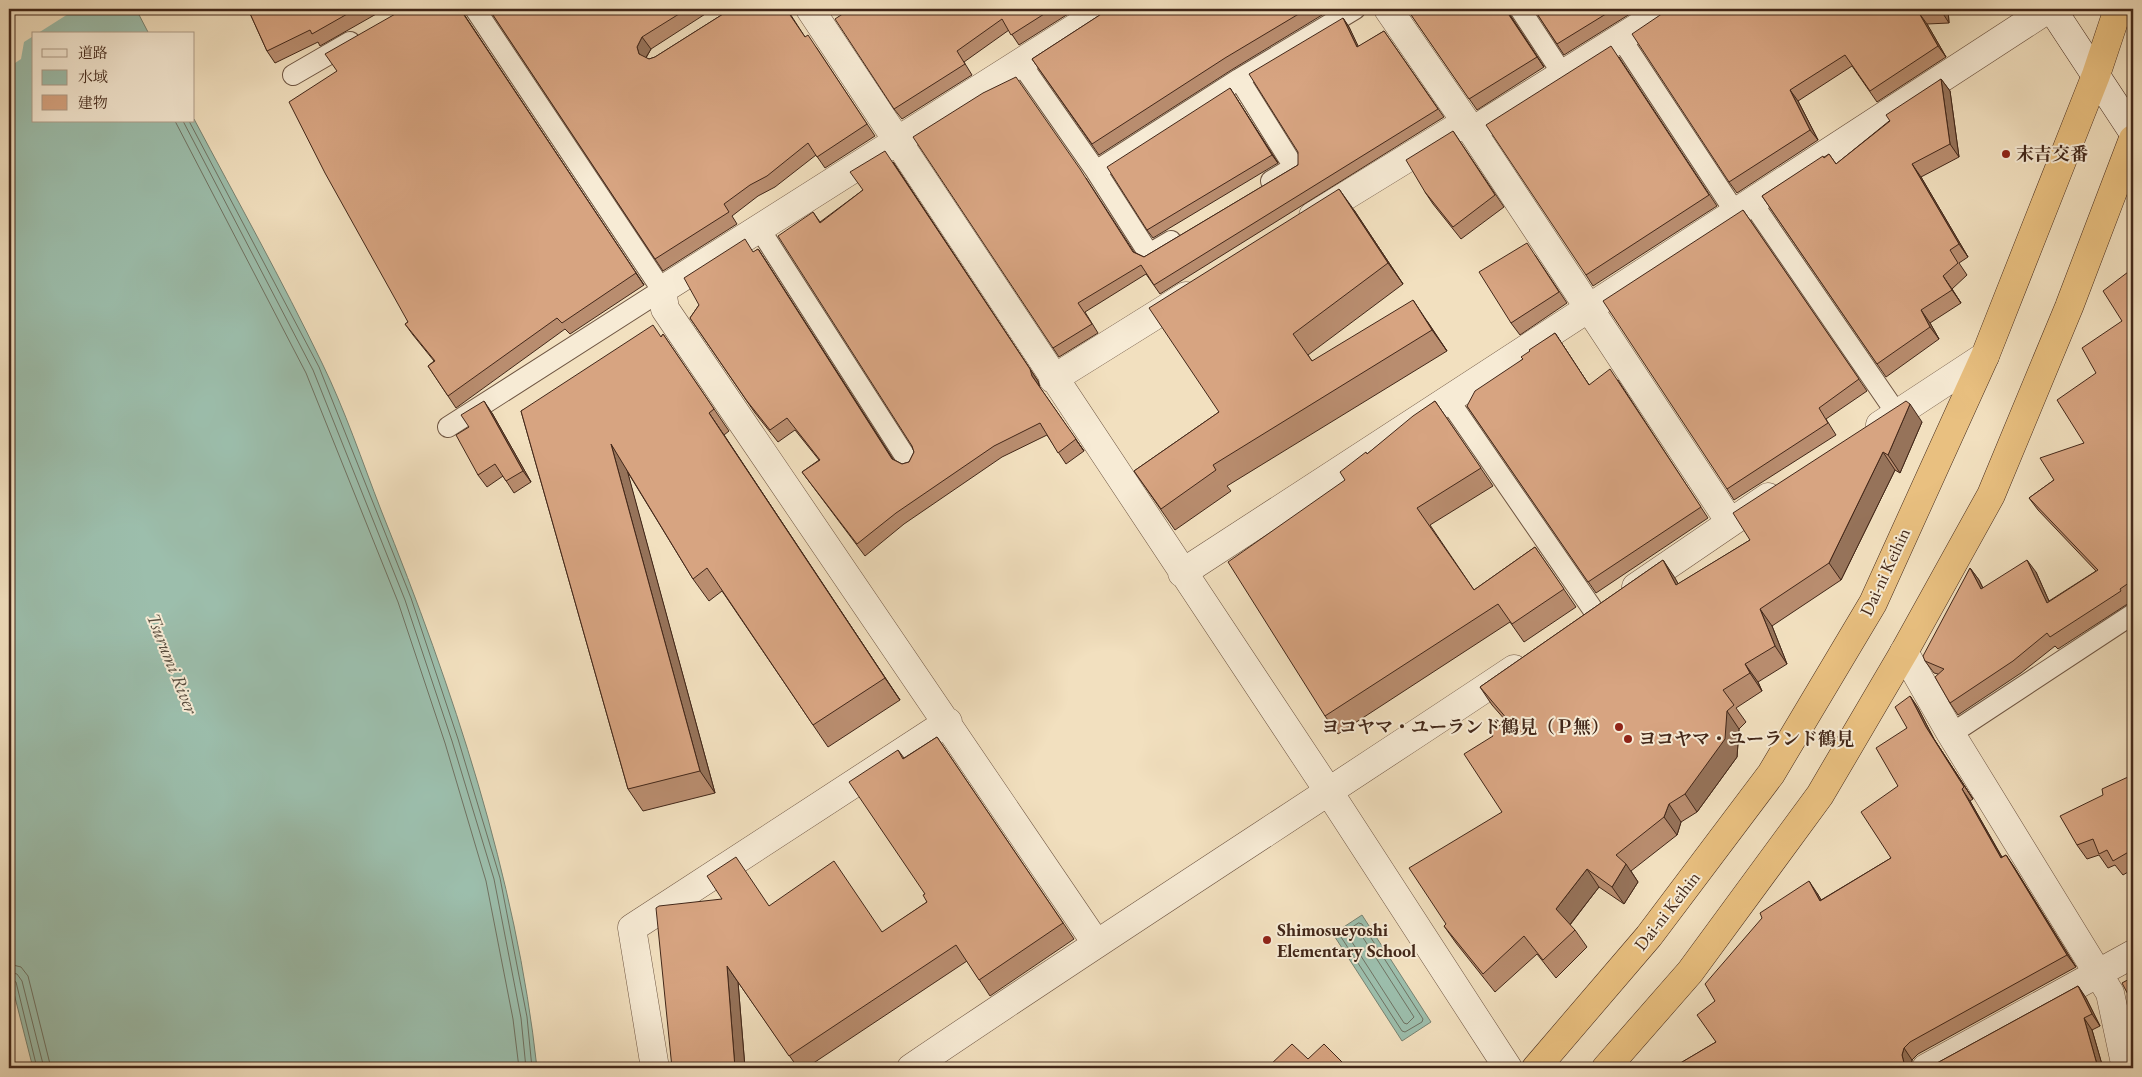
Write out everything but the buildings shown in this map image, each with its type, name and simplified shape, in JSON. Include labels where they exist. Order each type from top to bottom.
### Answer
[{"type":"highway","name":"Dai-ni Keihin","points":[[1536,1068],[1649,936],[1771,774],[1873,603],[1943,444],[1985,356],[2096,75],[2118,9]]},
{"type":"highway","points":[[1606,1068],[1690,972],[1820,795],[1904,652],[1991,495],[2069,307],[2133,139]]},
{"type":"street","points":[[810,9],[1182,573],[1329,792],[1508,1068]]},
{"type":"street","points":[[1096,942],[665,309],[662,290],[1105,9]]},
{"type":"street","points":[[1388,9],[1469,126],[1730,522]]},
{"type":"street","points":[[1289,232],[1562,73],[1667,9]]},
{"type":"street","points":[[1182,573],[1588,307],[2050,9],[2133,132]]},
{"type":"street","points":[[1054,379],[1205,284]]},
{"type":"street","points":[[1855,441],[1985,356]]},
{"type":"street","points":[[1588,620],[1788,484]]},
{"type":"street","points":[[1904,652],[1950,734],[2110,993],[2126,1068]]},
{"type":"street","points":[[911,1068],[1096,942],[1329,792],[1538,653]]},
{"type":"street","points":[[655,1068],[632,928],[948,722]]},
{"type":"street","points":[[1926,1068],[2097,972],[2133,954]]},
{"type":"lane","points":[[448,427],[662,290],[475,9]]},
{"type":"lane","points":[[1096,171],[1239,79],[1354,9]]},
{"type":"lane","points":[[1520,9],[1562,73]]},
{"type":"lane","points":[[293,75],[367,32]]},
{"type":"lane","points":[[1620,37],[1743,207],[1897,414]]},
{"type":"lane","points":[[1020,62],[1096,171],[1149,254],[1183,234]]},
{"type":"lane","points":[[1239,79],[1294,167],[1251,193]]},
{"type":"lane","points":[[759,228],[910,464]]},
{"type":"lane","points":[[1448,399],[1588,620]]},
{"type":"lane","points":[[1950,734],[2133,614]]},
{"type":"water","name":"Tsurumi River","points":[[9,9],[136,9],[148,32],[32,32],[32,122],[195,121],[307,332],[330,381],[346,417],[433,646],[478,784],[497,854],[514,925],[527,996],[537,1068],[33,1068],[9,974]]},
{"type":"water","points":[[1362,915],[1431,1022],[1402,1041],[1333,934]]},
{"type":"pier","points":[[9,9],[76,9],[40,32],[32,32],[32,37],[24,42],[21,59],[9,67]]},
{"type":"place","name":"末吉交番","points":[[2006,154]]},
{"type":"place","name":"ヨコヤマ・ユーランド鶴見（Ｐ無）","points":[[1619,727]]},
{"type":"place","name":"ヨコヤマ・ユーランド鶴見","points":[[1628,739]]},
{"type":"place","name":"Shimosueyoshi Elementary School","points":[[1267,940]]}]
